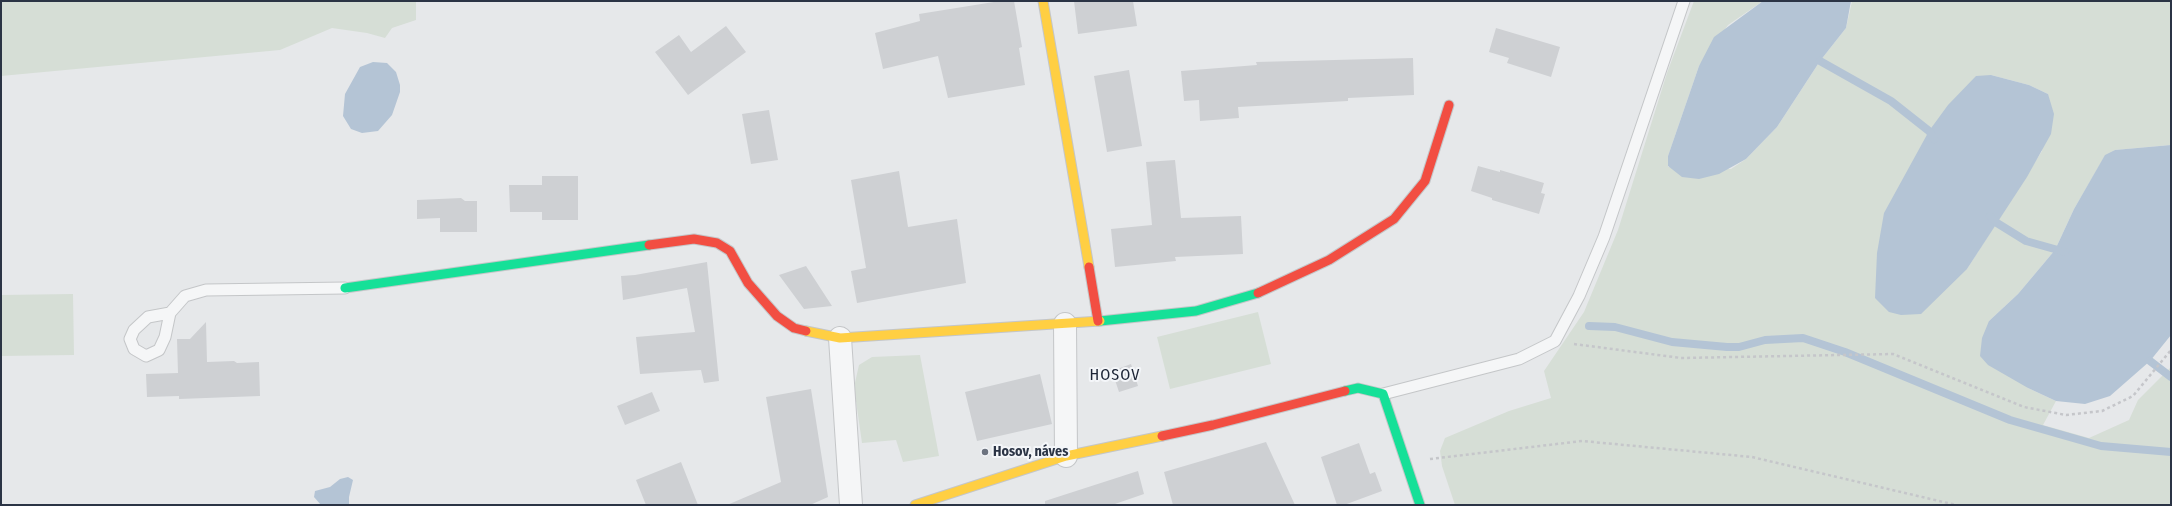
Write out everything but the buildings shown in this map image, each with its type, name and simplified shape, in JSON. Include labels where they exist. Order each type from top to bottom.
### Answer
[{"type":"street","points":[[1043,1],[1098,321]]},
{"type":"street","points":[[345,288],[694,239],[717,244],[730,251],[748,283],[777,316],[794,328],[840,338],[1065,324],[1196,311],[1266,291],[1329,260],[1394,219],[1424,181],[1449,105]]},
{"type":"street","points":[[1065,324],[1066,456]]},
{"type":"street","points":[[840,338],[851,505]]},
{"type":"street","points":[[915,505],[1066,456],[1213,425],[1358,388],[1383,394],[1420,505]]},
{"type":"lane","points":[[1383,394],[1519,359],[1555,341],[1579,296],[1604,237],[1684,1]]},
{"type":"lane","points":[[170,313],[186,296],[206,290],[345,288]]},
{"type":"path","points":[[1555,341],[1681,358],[1893,354],[2024,406],[2066,416],[2102,411],[2133,396],[2171,350]]},
{"type":"path","points":[[1406,462],[1582,441],[1752,457],[1956,505]]},
{"type":"shaded area","points":[[1,1],[416,1],[416,20],[392,28],[385,38],[367,33],[332,28],[280,50],[1,76]]},
{"type":"shaded area","points":[[1694,1],[1763,1],[1728,25],[1699,66],[1668,156],[1668,167],[1731,169],[1746,159],[1777,127],[1820,61],[1846,28],[1852,1],[2171,1],[2171,145],[2115,150],[2105,156],[2074,209],[2055,250],[2018,294],[1989,321],[2028,388],[2056,401],[2043,425],[2089,438],[2129,420],[2138,400],[2171,367],[2171,505],[1455,505],[1442,466],[1440,451],[1445,438],[1509,411],[1551,398],[1544,371],[1584,312],[1618,230],[1667,73]],"holes":[[[1991,75],[2029,85],[2048,94],[2042,151],[1967,269]]]},
{"type":"shaded area","points":[[73,294],[74,355],[1,356],[1,295]]},
{"type":"shaded area","points":[[1258,312],[1271,364],[1170,389],[1157,337]]},
{"type":"shaded area","points":[[920,355],[939,456],[903,462],[896,440],[862,443],[854,387],[859,365],[872,357]]},
{"type":"water","points":[[1763,1],[1851,1],[1846,28],[1820,61],[1777,127],[1746,159],[1719,174],[1699,179],[1682,177],[1668,166],[1668,156],[1699,66],[1714,37]]},
{"type":"water","points":[[373,62],[387,63],[396,72],[400,85],[400,92],[392,115],[378,131],[362,133],[351,129],[343,116],[345,94],[360,67]]},
{"type":"water","points":[[1991,75],[2029,85],[2048,94],[2054,114],[2051,134],[2027,177],[1967,269],[1921,314],[1901,315],[1889,312],[1875,298],[1877,253],[1884,213],[1929,131],[1948,105],[1976,76]]},
{"type":"water","points":[[2171,145],[2171,335],[2150,361],[2110,396],[2085,404],[2056,401],[2028,388],[1988,365],[1980,356],[1982,338],[1989,321],[2018,294],[2055,250],[2074,209],[2105,155],[2115,150]]},
{"type":"water","points":[[348,477],[353,480],[349,497],[349,505],[321,505],[314,497],[315,491],[330,487],[340,479]]},
{"type":"waterway","points":[[1820,61],[1891,101],[1929,131],[1934,139]]},
{"type":"waterway","points":[[1990,216],[1997,223],[2026,241],[2065,252]]},
{"type":"waterway","points":[[1589,326],[1615,327],[1672,342],[1727,347],[1739,347],[1765,340],[1803,338],[1845,352],[2010,420],[2101,446],[2171,452]]},
{"type":"waterway","points":[[2150,361],[2171,377]]},
{"type":"traffic: fast","points":[[345,288],[649,245]]},
{"type":"traffic: fast","points":[[1100,321],[1196,311],[1258,293]]},
{"type":"traffic: fast","points":[[1345,391],[1358,388],[1383,394],[1420,505]]},
{"type":"traffic: slow","points":[[1043,1],[1089,267]]},
{"type":"traffic: slow","points":[[806,331],[840,338],[1100,321]]},
{"type":"traffic: slow","points":[[915,505],[1066,456],[1162,436]]},
{"type":"traffic: jam","points":[[1258,293],[1329,260],[1394,219],[1425,181],[1449,105]]},
{"type":"traffic: jam","points":[[649,245],[694,239],[717,243],[730,251],[748,283],[777,316],[794,328],[806,331]]},
{"type":"traffic: jam","points":[[1089,267],[1098,321]]},
{"type":"traffic: jam","points":[[1162,436],[1213,425],[1345,391]]},
{"type":"place","name":"Hosov, náves","points":[[985,452]]},
{"type":"district","name":"HOSOV","points":[[1115,376]]}]
